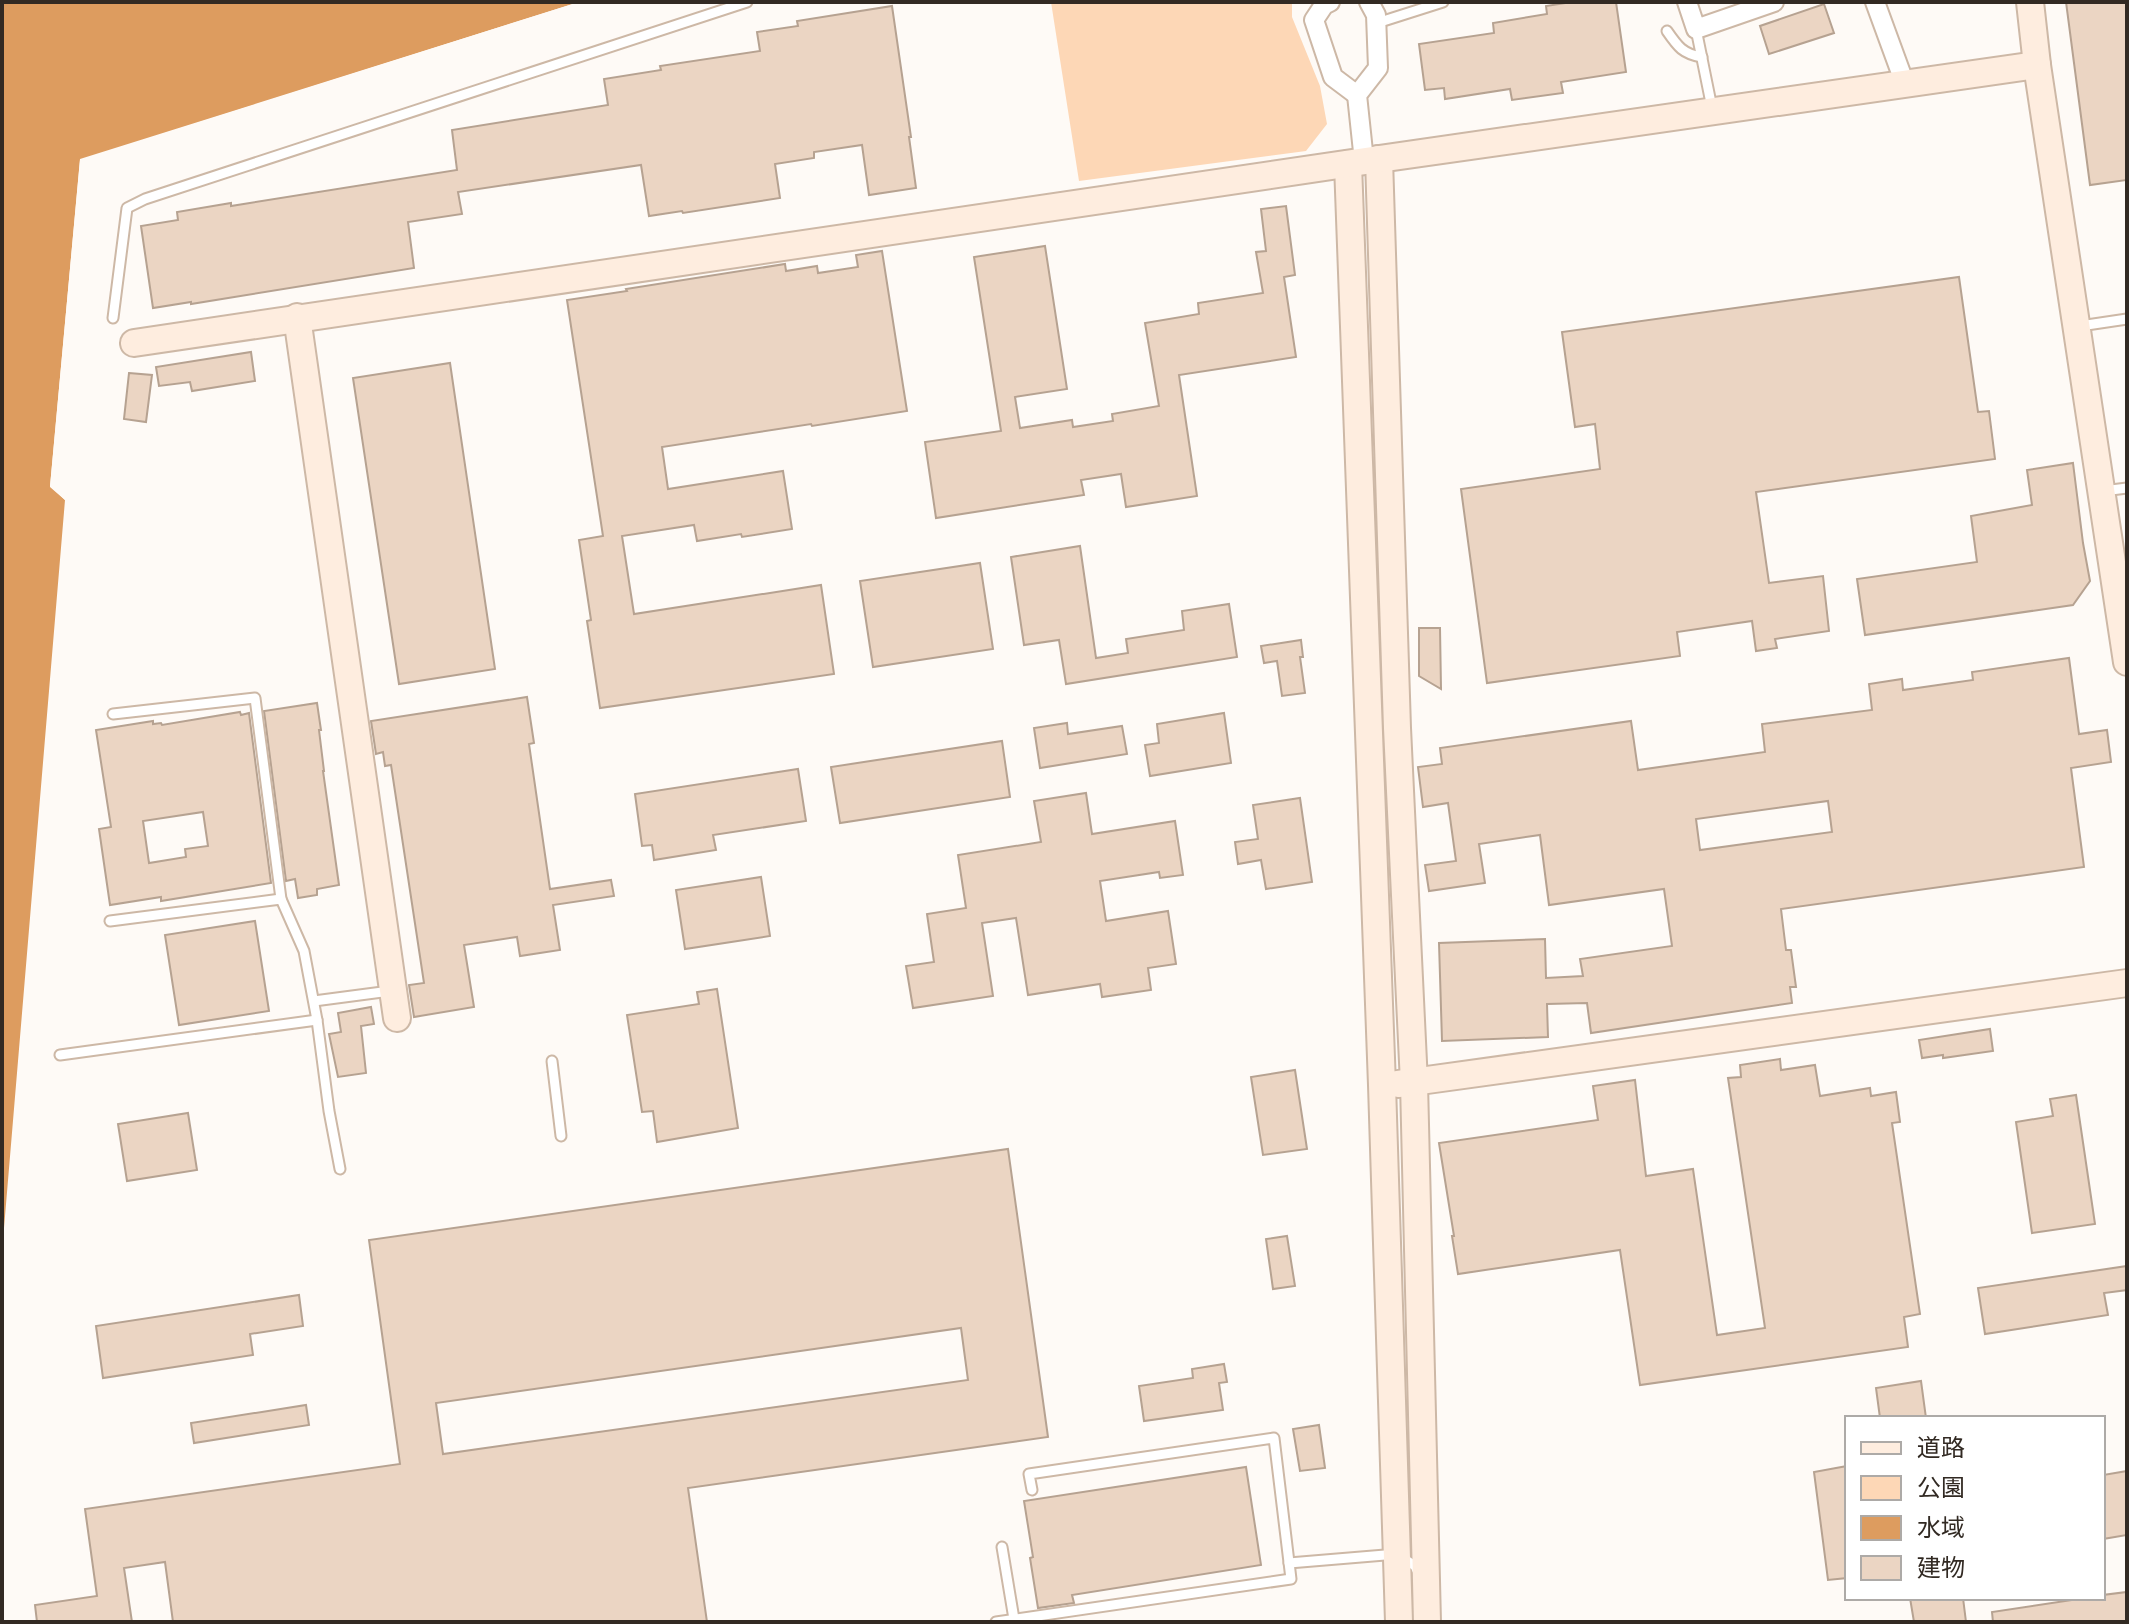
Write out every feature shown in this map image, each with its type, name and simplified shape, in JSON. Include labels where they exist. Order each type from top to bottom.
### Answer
[{"type":"street","points":[[1369,2],[1376,15],[1378,68],[1357,95],[1364,161],[1396,712],[1414,1083],[1421,1523],[1427,1622]]},
{"type":"street","points":[[1687,2],[1696,29],[1774,2]]},
{"type":"street","points":[[1875,2],[1905,84]]},
{"type":"street","points":[[2030,2],[2077,326],[2114,490],[2127,662]]},
{"type":"street","points":[[1324,3],[1314,20],[1333,77],[1357,95]]},
{"type":"street","points":[[134,343],[2037,65]]},
{"type":"street","points":[[1364,161],[1382,1085],[1402,1549],[1399,1622]]},
{"type":"street","points":[[297,317],[397,1018]]},
{"type":"street","points":[[1382,1085],[2127,983]]},
{"type":"lane","points":[[113,318],[127,208],[160,194],[747,2]]},
{"type":"lane","points":[[1377,23],[1443,2]]},
{"type":"lane","points":[[1696,29],[1713,111]]},
{"type":"lane","points":[[1667,31],[1687,55],[1702,57]]},
{"type":"lane","points":[[2077,326],[2127,319]]},
{"type":"lane","points":[[113,714],[255,698],[281,899],[304,951],[340,1169]]},
{"type":"lane","points":[[110,921],[281,899]]},
{"type":"lane","points":[[314,1001],[393,990]]},
{"type":"lane","points":[[60,1055],[317,1020]]},
{"type":"lane","points":[[552,1061],[561,1136]]},
{"type":"lane","points":[[996,1622],[1291,1579],[1274,1438],[1029,1474],[1032,1490]]},
{"type":"lane","points":[[1002,1547],[1014,1619]]},
{"type":"lane","points":[[1289,1563],[1402,1549],[1415,1566],[1426,1590]]},
{"type":"green space","points":[[1051,2],[1292,2],[1292,17],[1320,86],[1327,124],[1306,151],[1079,181]]},
{"type":"water","points":[[2,2],[579,2],[80,160],[50,486],[65,500],[2,1252]]},
{"type":"pier","points":[[583,2],[581,6],[84,163],[54,485],[69,499],[65,500],[50,487],[80,159]]},
{"type":"building","points":[[1572,2],[1616,2],[1626,72],[1561,82],[1563,93],[1512,100],[1510,89],[1445,99],[1444,88],[1425,90],[1419,44],[1494,33],[1493,23],[1547,14],[1546,6]]},
{"type":"building","points":[[2066,2],[2127,2],[2127,180],[2090,185]]},
{"type":"building","points":[[1824,4],[1834,33],[1769,54],[1760,26]]},
{"type":"building","points":[[892,6],[916,188],[869,195],[862,145],[814,152],[814,158],[775,164],[780,198],[683,213],[649,216],[641,165],[458,192],[462,214],[408,222],[414,268],[153,308],[141,226],[178,220],[177,212],[457,170],[452,130],[608,105],[604,79],[661,70],[660,66],[760,51],[757,32],[798,26],[797,21]]},
{"type":"building","points":[[1286,206],[1295,275],[1284,277],[1296,357],[1179,375],[1197,496],[1126,507],[1121,474],[1081,480],[1084,495],[936,518],[925,442],[1001,431],[974,257],[1045,246],[1067,389],[1015,397],[1020,428],[1072,420],[1073,427],[1113,421],[1112,414],[1159,406],[1145,323],[1199,314],[1198,303],[1263,293],[1256,252],[1266,251],[1261,209]]},
{"type":"building","points":[[882,251],[907,411],[662,447],[668,489],[783,471],[792,529],[697,541],[694,525],[622,536],[634,614],[821,585],[834,674],[600,708],[579,540],[603,536],[567,300],[785,264],[786,271],[817,266],[818,273],[858,267],[856,255]]},
{"type":"building","points":[[1959,277],[1978,412],[1989,411],[1995,459],[1756,492],[1769,583],[1823,576],[1829,631],[1775,639],[1777,648],[1756,651],[1752,621],[1677,632],[1680,656],[1487,683],[1461,489],[1600,469],[1595,424],[1575,427],[1562,332]]},
{"type":"building","points":[[251,352],[255,381],[192,391],[190,382],[159,386],[156,367]]},
{"type":"building","points":[[450,363],[495,669],[399,684],[353,378]]},
{"type":"building","points":[[129,373],[152,375],[146,422],[124,419]]},
{"type":"building","points":[[2073,463],[2090,581],[2073,605],[1865,635],[1857,579],[1977,562],[1971,516],[2032,505],[2027,470]]},
{"type":"building","points":[[1080,546],[1096,658],[1128,653],[1126,639],[1184,630],[1182,611],[1229,604],[1237,657],[1066,684],[1059,640],[1024,645],[1011,557]]},
{"type":"building","points":[[980,563],[993,649],[873,667],[860,581]]},
{"type":"building","points":[[1419,628],[1440,628],[1441,689],[1419,676]]},
{"type":"building","points":[[1301,640],[1305,693],[1282,696],[1277,661],[1264,663],[1261,646]]},
{"type":"building","points":[[2069,658],[2079,734],[2107,730],[2111,762],[2071,768],[2084,867],[1781,909],[1786,950],[1791,950],[1796,987],[1790,987],[1792,1003],[1591,1033],[1587,1003],[1547,1004],[1548,1037],[1442,1041],[1439,943],[1545,939],[1546,978],[1583,976],[1580,959],[1672,946],[1664,889],[1549,905],[1540,835],[1479,844],[1485,883],[1429,891],[1425,865],[1456,861],[1448,803],[1423,807],[1418,767],[1442,764],[1440,748],[1631,721],[1638,770],[1765,752],[1762,724],[1872,710],[1869,684],[1902,679],[1903,690],[1973,680],[1972,672]],"holes":[[[1828,801],[1832,832],[1700,850],[1696,819]]]},
{"type":"building","points":[[527,697],[534,743],[529,744],[550,889],[611,880],[614,896],[553,905],[560,950],[520,956],[517,937],[464,945],[474,1007],[414,1017],[409,985],[424,983],[391,765],[385,766],[383,752],[376,754],[371,721]]},
{"type":"building","points":[[317,703],[339,885],[317,889],[317,895],[298,898],[295,879],[286,881],[264,711]]},
{"type":"building","points":[[249,713],[271,883],[161,901],[161,897],[110,905],[99,829],[111,827],[96,730],[153,721],[153,724]],"holes":[[[203,812],[208,846],[185,849],[186,857],[149,863],[143,821]]]},
{"type":"building","points":[[1224,713],[1231,763],[1150,776],[1145,745],[1159,743],[1157,724]]},
{"type":"building","points":[[1067,723],[1068,734],[1122,726],[1127,754],[1040,768],[1034,728]]},
{"type":"building","points":[[1002,741],[1010,797],[840,823],[831,767]]},
{"type":"building","points":[[798,769],[806,821],[713,835],[716,850],[654,860],[652,845],[642,846],[635,794]]},
{"type":"building","points":[[1086,793],[1092,834],[1175,821],[1183,875],[1160,878],[1159,872],[1100,881],[1106,921],[1168,911],[1176,964],[1148,968],[1151,990],[1102,997],[1100,984],[1028,995],[1016,918],[982,923],[993,996],[913,1008],[906,966],[934,962],[927,914],[966,908],[958,855],[1041,842],[1034,801]]},
{"type":"building","points":[[1300,798],[1312,882],[1266,889],[1261,860],[1238,864],[1235,842],[1258,839],[1253,805]]},
{"type":"building","points":[[761,877],[770,936],[685,949],[676,890]]},
{"type":"building","points":[[255,921],[269,1011],[179,1025],[165,935]]},
{"type":"building","points":[[717,989],[738,1128],[657,1142],[653,1111],[642,1112],[627,1015],[699,1004],[697,992]]},
{"type":"building","points":[[371,1007],[374,1024],[361,1026],[366,1073],[338,1077],[329,1034],[341,1032],[338,1013]]},
{"type":"building","points":[[1990,1029],[1993,1051],[1922,1058],[1919,1040]]},
{"type":"building","points":[[1780,1059],[1781,1070],[1815,1065],[1820,1096],[1870,1088],[1871,1096],[1896,1092],[1900,1122],[1892,1123],[1920,1314],[1904,1317],[1908,1347],[1640,1385],[1620,1250],[1458,1274],[1439,1143],[1598,1120],[1593,1086],[1635,1080],[1646,1176],[1693,1169],[1717,1335],[1765,1328],[1728,1078],[1741,1077],[1740,1065]]},
{"type":"building","points":[[1295,1070],[1307,1149],[1263,1155],[1251,1077]]},
{"type":"building","points":[[2076,1095],[2095,1224],[2032,1233],[2016,1122],[2053,1116],[2050,1099]]},
{"type":"building","points":[[188,1113],[197,1170],[127,1181],[118,1124]]},
{"type":"building","points":[[1008,1149],[1048,1437],[688,1488],[707,1622],[173,1622],[165,1562],[124,1568],[132,1622],[37,1622],[35,1605],[97,1596],[85,1509],[400,1464],[369,1240]],"holes":[[[961,1328],[968,1380],[443,1454],[436,1403]]]},
{"type":"building","points":[[1287,1236],[1295,1286],[1273,1289],[1266,1239]]},
{"type":"building","points":[[2127,1266],[2127,1290],[2104,1293],[2108,1315],[1985,1334],[1978,1288]]},
{"type":"building","points":[[299,1295],[303,1326],[250,1334],[253,1355],[103,1378],[96,1326]]},
{"type":"building","points":[[1224,1364],[1227,1382],[1219,1383],[1223,1410],[1144,1421],[1139,1386],[1193,1378],[1192,1369]]},
{"type":"building","points":[[1921,1381],[1926,1416],[1880,1416],[1876,1388]]},
{"type":"building","points":[[306,1405],[309,1425],[194,1443],[191,1423]]},
{"type":"building","points":[[1319,1425],[1325,1468],[1300,1471],[1293,1429]]},
{"type":"building","points":[[1845,1466],[1845,1578],[1828,1580],[1814,1472]]},
{"type":"building","points":[[1246,1467],[1261,1565],[1072,1595],[1074,1603],[1038,1608],[1024,1501]]},
{"type":"building","points":[[2127,1471],[2127,1535],[2105,1539],[2105,1475]]},
{"type":"building","points":[[2127,1592],[2127,1622],[1993,1622],[1992,1612],[2072,1600],[2105,1600],[2105,1595]]},
{"type":"building","points":[[1910,1600],[1963,1600],[1966,1622],[1914,1622]]}]
